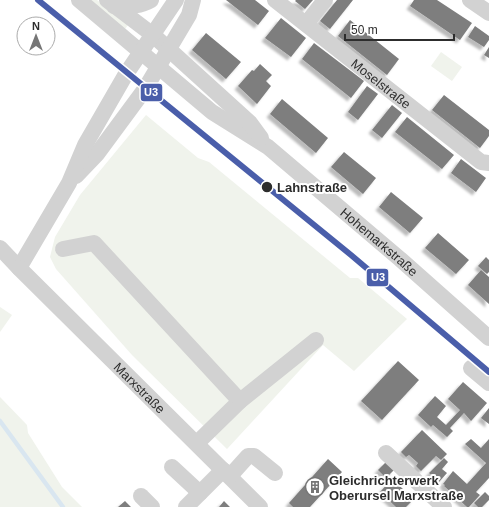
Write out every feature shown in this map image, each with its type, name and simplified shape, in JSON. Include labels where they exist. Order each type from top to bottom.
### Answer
[{"type":"street","name":"Hohemarkstraße","points":[[79,0],[212,112],[268,147],[400,259],[489,338]]},
{"type":"street","points":[[110,3],[131,7],[144,4],[151,0]]},
{"type":"street","points":[[19,268],[69,183],[85,145],[126,74],[176,0]]},
{"type":"street","points":[[69,183],[97,154],[145,89],[189,15],[193,0]]},
{"type":"street","name":"Moselstraße","points":[[275,0],[481,162],[489,163]]},
{"type":"street","points":[[306,24],[325,0]]},
{"type":"street","points":[[470,0],[489,13]]},
{"type":"street","name":"Hohemarkstraße","points":[[110,3],[152,35],[250,123],[268,147]]},
{"type":"street","points":[[63,249],[94,243],[240,401]]},
{"type":"street","name":"Marxstraße","points":[[0,248],[260,507]]},
{"type":"street","points":[[197,443],[240,401],[316,340]]},
{"type":"street","points":[[471,368],[489,383]]},
{"type":"street","points":[[386,453],[444,507]]},
{"type":"street","points":[[186,507],[200,492],[248,456],[254,456],[275,473]]},
{"type":"street","points":[[172,467],[200,492]]},
{"type":"shaded area","points":[[89,0],[97,0],[128,25],[125,29]]},
{"type":"shaded area","points":[[441,52],[462,67],[452,81],[431,66]]},
{"type":"shaded area","points":[[146,115],[198,158],[209,162],[350,278],[358,278],[407,319],[354,371],[323,345],[227,449],[132,355],[56,269],[50,257],[55,237],[80,195]]},
{"type":"shaded area","points":[[0,307],[12,315],[0,332]]},
{"type":"shaded area","points":[[0,397],[27,425],[28,433],[62,487],[82,507],[0,507]]},
{"type":"building","points":[[226,0],[255,0],[269,11],[258,25]]},
{"type":"building","points":[[313,0],[305,9],[295,1]]},
{"type":"building","points":[[337,0],[353,0],[330,29],[320,21]]},
{"type":"building","points":[[414,0],[437,0],[472,23],[460,40],[410,6]]},
{"type":"building","points":[[281,18],[306,38],[291,57],[265,38]]},
{"type":"building","points":[[350,20],[399,59],[387,75],[338,36]]},
{"type":"building","points":[[475,26],[489,36],[489,40],[484,47],[468,37]]},
{"type":"building","points":[[206,33],[241,62],[226,79],[192,50]]},
{"type":"building","points":[[314,43],[364,81],[351,98],[302,59]]},
{"type":"building","points":[[489,47],[489,58],[484,55]]},
{"type":"building","points":[[260,64],[272,75],[266,81],[271,86],[257,104],[238,86],[252,70],[254,71]]},
{"type":"building","points":[[367,86],[378,94],[358,120],[348,112]]},
{"type":"building","points":[[444,95],[489,130],[489,136],[480,148],[432,110]]},
{"type":"building","points":[[282,99],[328,138],[316,153],[270,114]]},
{"type":"building","points":[[392,105],[402,113],[382,138],[372,130]]},
{"type":"building","points":[[407,117],[454,155],[442,169],[395,132]]},
{"type":"building","points":[[344,152],[376,178],[363,194],[331,167]]},
{"type":"building","points":[[461,159],[486,178],[476,192],[451,173]]},
{"type":"building","points":[[391,192],[423,218],[410,233],[379,207]]},
{"type":"building","points":[[438,233],[469,260],[456,274],[425,248]]},
{"type":"building","points":[[486,257],[489,260],[489,272],[487,274],[478,266]]},
{"type":"building","points":[[481,270],[489,277],[489,304],[468,285]]},
{"type":"building","points":[[398,361],[419,380],[382,420],[361,401]]},
{"type":"building","points":[[463,382],[487,403],[471,421],[464,413],[450,428],[453,431],[447,437],[433,425],[431,427],[418,415],[435,396],[446,406],[437,417],[446,425],[460,410],[448,399]]},
{"type":"building","points":[[489,408],[489,424],[481,418]]},
{"type":"building","points":[[422,430],[447,454],[441,460],[436,456],[421,471],[416,466],[418,463],[409,455],[406,457],[401,452]]},
{"type":"building","points":[[471,439],[481,448],[489,439],[489,478],[476,492],[480,495],[469,507],[467,507],[443,484],[453,471],[467,484],[486,463],[465,444]]},
{"type":"building","points":[[444,458],[448,462],[442,469],[447,473],[439,482],[429,473]]},
{"type":"building","name":"Gleichrichterwerk Oberursel Marxstraße","points":[[328,459],[342,472],[310,507],[293,507],[289,503]]},
{"type":"building","points":[[386,462],[394,470],[386,478],[378,470]]},
{"type":"building","points":[[392,479],[414,499],[406,507],[396,507],[380,492]]},
{"type":"building","points":[[485,492],[489,496],[489,500],[482,507],[478,507],[474,503]]},
{"type":"building","points":[[125,501],[131,507],[118,507]]},
{"type":"building","points":[[224,501],[230,507],[219,507]]},
{"type":"waterway","points":[[0,421],[63,507]]},
{"type":"transit line","name":"U3","points":[[38,0],[351,255],[489,372]]},
{"type":"place","name":"Lahnstraße","points":[[267,187]]},
{"type":"place","name":"Gleichrichterwerk Oberursel Marxstraße","points":[[315,487]]}]
